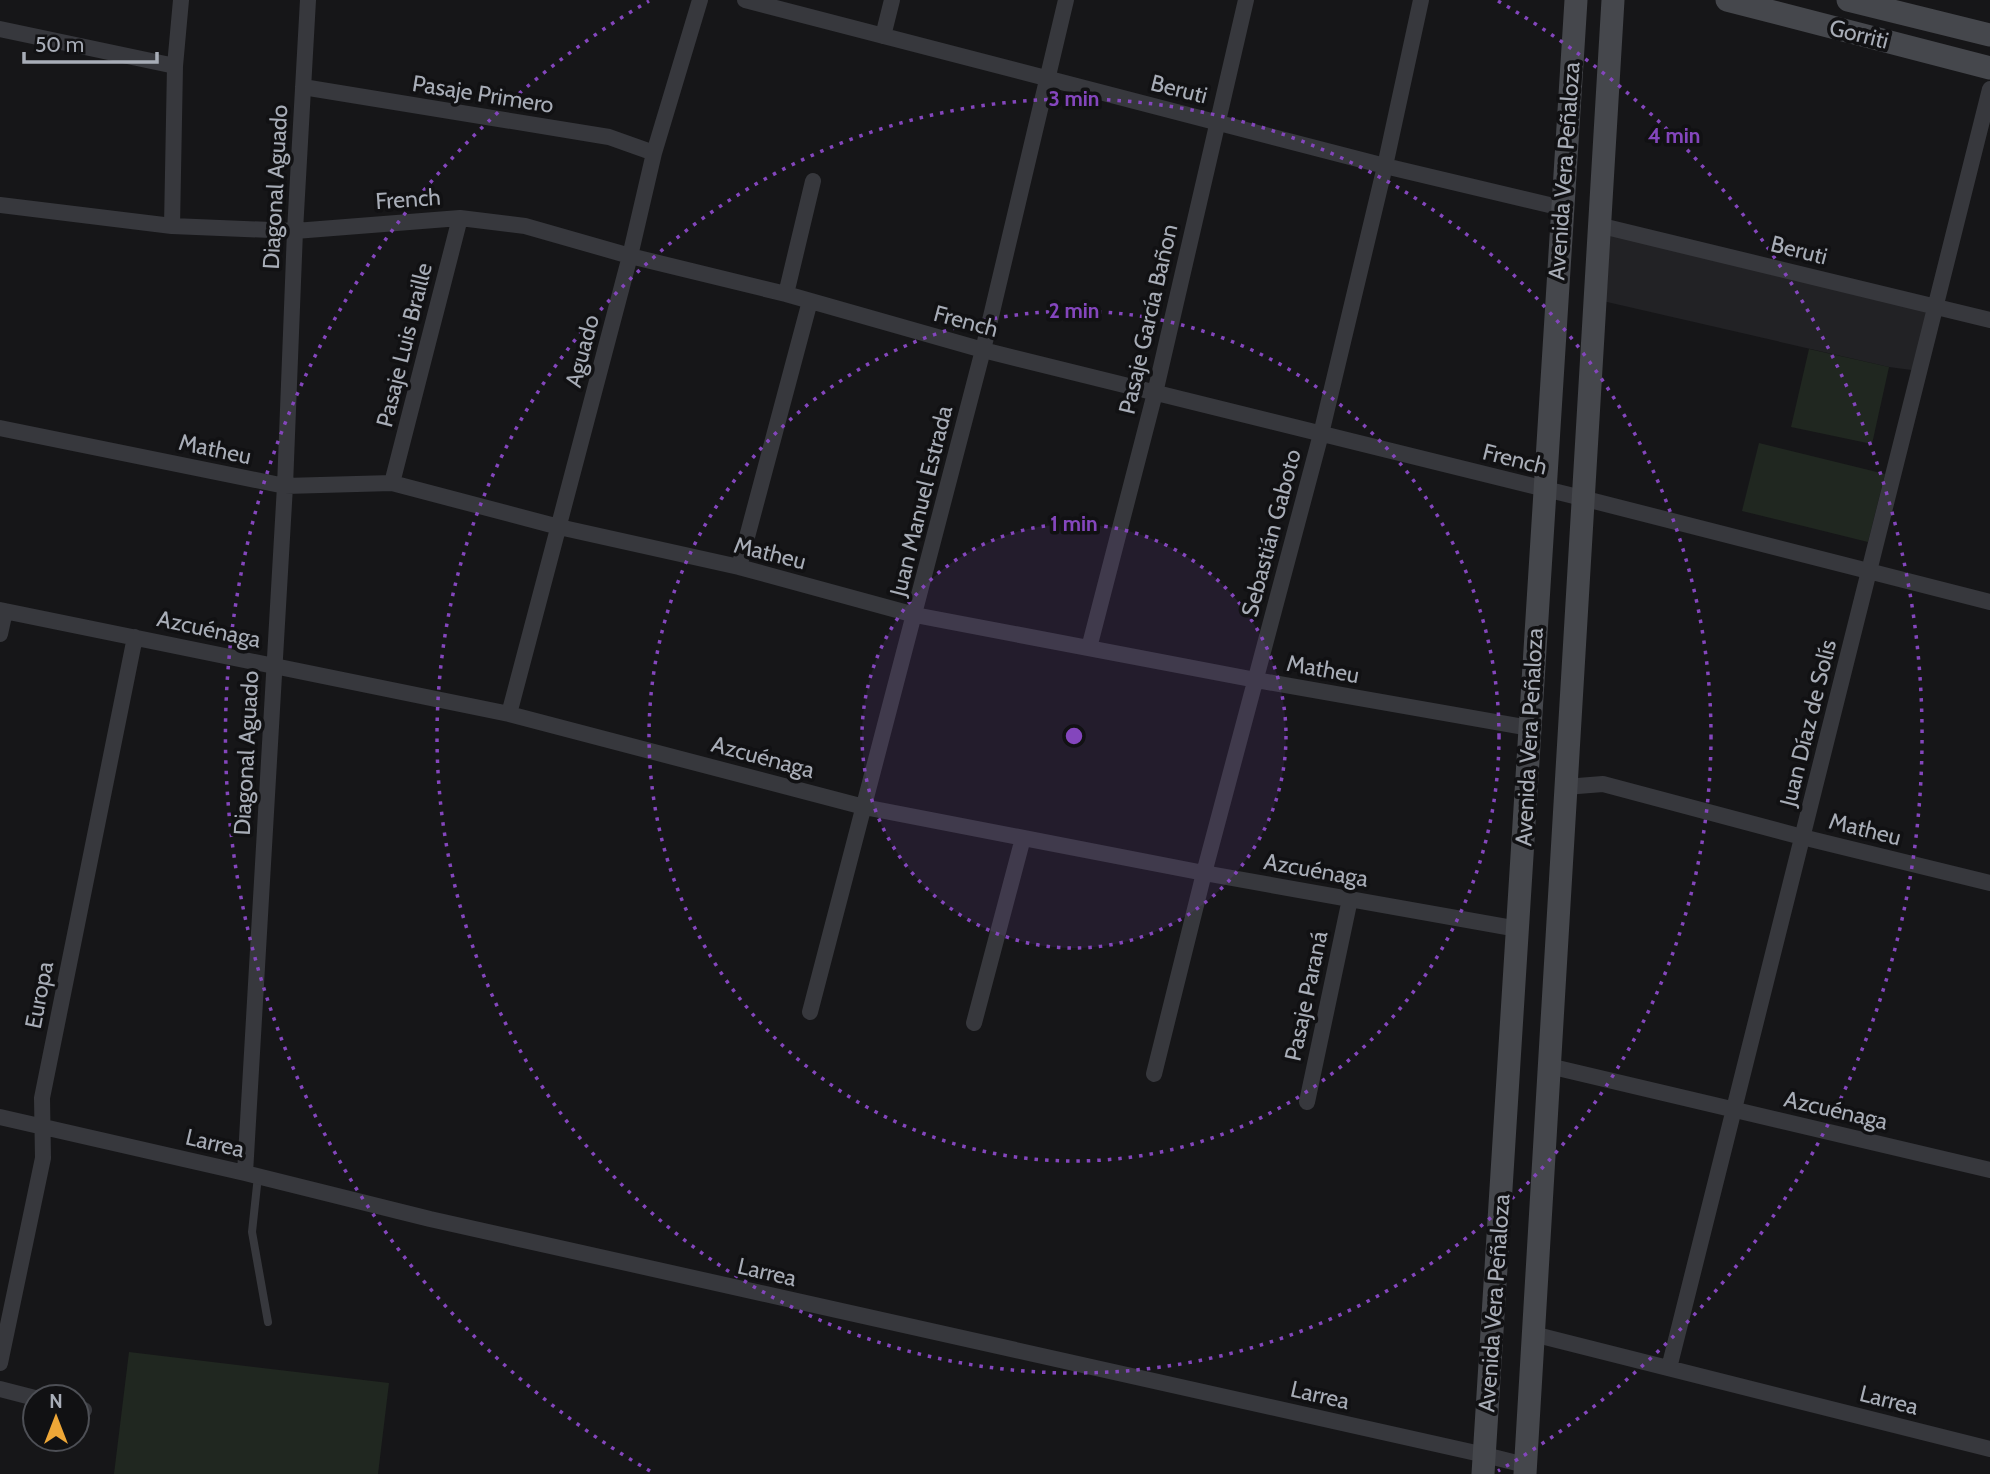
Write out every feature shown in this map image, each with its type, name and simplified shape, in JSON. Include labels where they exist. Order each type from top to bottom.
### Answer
[{"type":"main road","name":"Avenida Vera Peñaloza","points":[[1484,1464],[1576,0]]},
{"type":"main road","name":"Avenida Vera Peñaloza","points":[[1525,1470],[1613,0]]},
{"type":"main road","name":"Gorriti","points":[[1727,0],[1990,68]]},
{"type":"main road","name":"Gorriti","points":[[1848,0],[1990,35]]},
{"type":"street","points":[[173,226],[175,65],[181,0]]},
{"type":"street","name":"Diagonal Aguado","points":[[251,1174],[308,0]]},
{"type":"street","name":"Aguado","points":[[509,714],[630,257],[654,153],[700,0]]},
{"type":"street","name":"Beruti","points":[[745,0],[1385,166],[1562,208]]},
{"type":"street","points":[[883,36],[892,0]]},
{"type":"street","name":"Juan Manuel Estrada","points":[[810,1012],[984,350],[1066,0]]},
{"type":"street","name":"Pasaje García Bañon","points":[[1089,648],[1155,393],[1246,0]]},
{"type":"street","name":"Sebastián Gaboto","points":[[1154,1074],[1204,873],[1321,434],[1385,166],[1421,0]]},
{"type":"street","points":[[0,29],[175,65]]},
{"type":"street","name":"Pasaje Primero","points":[[303,87],[609,137],[654,153]]},
{"type":"street","name":"Juan Díaz de Solís","points":[[1670,1368],[1990,89]]},
{"type":"street","points":[[786,294],[813,181]]},
{"type":"street","name":"French","points":[[0,205],[173,226],[295,231],[460,218],[525,226],[630,257],[786,294],[984,350],[1582,498],[1990,603]]},
{"type":"street","name":"Pasaje Luis Braille","points":[[392,483],[460,218]]},
{"type":"street","name":"Beruti","points":[[1598,225],[1990,320]]},
{"type":"street","points":[[739,568],[810,301]]},
{"type":"street","name":"Matheu","points":[[0,428],[285,486],[392,483],[559,527],[739,568],[915,615],[1256,680],[1530,728]]},
{"type":"street","points":[[0,634],[2,611]]},
{"type":"street","name":"Azcuénaga","points":[[2,611],[509,714],[864,807],[1204,873],[1518,929]]},
{"type":"street","name":"Europa","points":[[0,1363],[43,1158],[41,1098],[135,637]]},
{"type":"street","name":"Matheu","points":[[1565,787],[1603,784],[1990,883]]},
{"type":"street","points":[[974,1023],[1023,838]]},
{"type":"street","name":"Pasaje Paraná","points":[[1307,1102],[1350,899]]},
{"type":"street","name":"Azcuénaga","points":[[1549,1066],[1990,1170]]},
{"type":"street","name":"Larrea","points":[[0,1117],[251,1174],[443,1223],[1484,1464],[1525,1470]]},
{"type":"street","name":"Larrea","points":[[1533,1334],[1990,1449]]},
{"type":"street","points":[[0,1389],[21,1394]]},
{"type":"lane","points":[[251,1174],[252,1232],[268,1322]]},
{"type":"shaded area","points":[[1598,225],[1935,306],[1919,371],[1889,367],[1594,299]]},
{"type":"shaded area","points":[[1809,349],[1889,367],[1872,444],[1791,427]]},
{"type":"shaded area","points":[[1759,443],[1885,474],[1868,542],[1742,511]]},
{"type":"shaded area","points":[[129,1352],[389,1383],[378,1474],[114,1474]]}]
